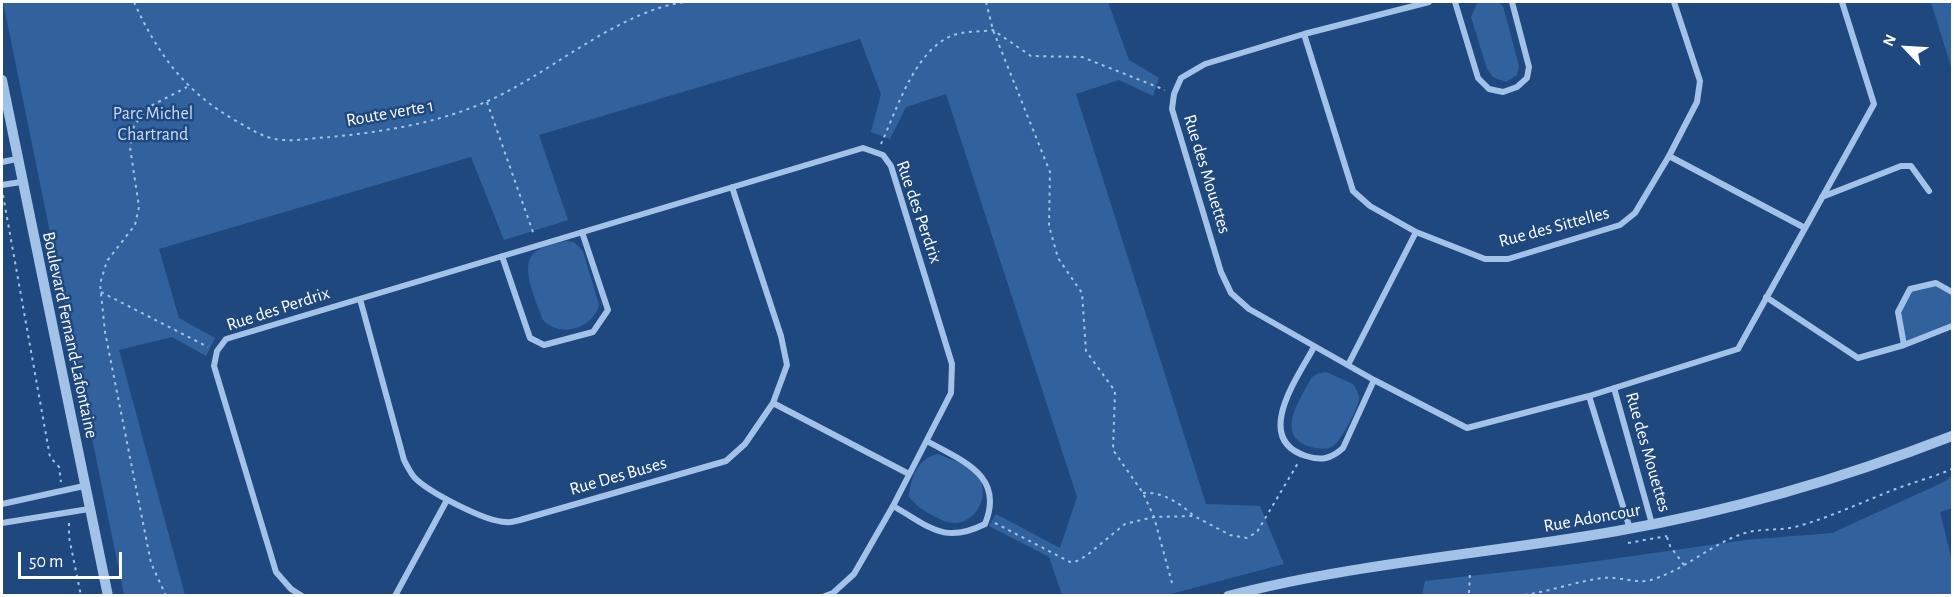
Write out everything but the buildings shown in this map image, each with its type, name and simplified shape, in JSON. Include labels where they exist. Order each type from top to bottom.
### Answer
[{"type":"street","name":"Rue des Mouettes","points":[[1429,2],[1304,34],[1205,64],[1181,78],[1174,94],[1172,109],[1221,272],[1232,294],[1249,309],[1314,347],[1467,428],[1589,396],[1738,349],[1874,104],[1842,2]]},
{"type":"street","points":[[1455,2],[1478,78],[1489,89],[1503,92],[1517,87],[1527,78],[1529,67],[1512,2]]},
{"type":"street","name":"Rue des Sittelles","points":[[1304,34],[1353,191],[1370,206],[1416,232],[1485,259],[1508,259],[1620,225],[1635,213],[1669,156],[1697,102],[1700,81],[1674,2]]},
{"type":"street","name":"Boulevard Fernand-Lafontaine","points":[[2,80],[21,182],[108,596]]},
{"type":"street","name":"Rue des Perdrix","points":[[302,596],[291,589],[276,572],[214,366],[217,351],[226,339],[863,148],[883,155],[891,165],[952,364],[951,393],[893,506],[854,574],[833,593],[825,596]]},
{"type":"street","points":[[1669,156],[1805,228]]},
{"type":"street","points":[[2,162],[17,159]]},
{"type":"street","points":[[1822,197],[1901,166],[1911,166],[1929,191]]},
{"type":"street","points":[[2,186],[21,182]]},
{"type":"street","name":"Rue Des Buses","points":[[360,299],[405,460],[412,476],[447,500],[492,520],[507,523],[726,461],[745,444],[773,403],[787,365],[781,336],[732,187]]},
{"type":"street","points":[[502,256],[531,338],[544,345],[593,332],[608,310],[582,232]]},
{"type":"street","points":[[1348,365],[1416,232]]},
{"type":"street","points":[[1904,345],[1898,312],[1910,289],[1936,283],[1953,292]]},
{"type":"street","points":[[1766,297],[1858,358],[1904,345],[1953,326]]},
{"type":"street","points":[[1314,347],[1282,409],[1279,429],[1286,443],[1303,455],[1320,460],[1334,456],[1343,448],[1374,380]]},
{"type":"street","name":"Rue des Mouettes","points":[[1614,388],[1652,524]]},
{"type":"street","points":[[1589,396],[1630,529]]},
{"type":"street","points":[[773,403],[909,474]]},
{"type":"street","name":"Rue Adoncour","points":[[1227,596],[1348,570],[1630,529],[1712,512],[1849,474],[1953,436]]},
{"type":"street","points":[[893,506],[938,531],[954,535],[970,532],[985,524],[991,499],[988,484],[974,468],[927,441]]},
{"type":"street","points":[[2,504],[84,486]]},
{"type":"street","points":[[395,596],[447,500]]},
{"type":"street","points":[[2,523],[89,509]]},
{"type":"path","name":"Route verte 1","points":[[134,2],[153,41],[187,87],[216,110],[260,134],[273,139],[300,140],[382,132],[456,114],[487,102],[635,16],[665,4],[685,2]]},
{"type":"path","points":[[986,2],[993,30],[1050,172],[1049,226],[1058,258],[1082,293],[1086,351],[1115,391],[1113,450],[1143,493],[1154,517],[1172,583]]},
{"type":"path","points":[[877,152],[920,61],[931,49],[952,35],[993,30],[1031,56],[1082,57],[1174,94]]},
{"type":"path","points":[[165,596],[151,563],[105,332],[100,284],[107,261],[135,225],[139,207],[130,147],[134,126],[147,108],[187,87]]},
{"type":"path","points":[[487,102],[538,246]]},
{"type":"path","points":[[2,186],[50,457],[58,467],[62,490]]},
{"type":"path","points":[[101,292],[217,351]]},
{"type":"path","points":[[1143,493],[1149,492],[1163,496],[1230,535],[1247,538],[1257,531],[1303,455]]},
{"type":"path","points":[[1517,596],[1600,578],[1651,580],[1684,565],[1738,535],[1805,524],[1953,469]]},
{"type":"path","points":[[68,512],[69,537],[81,596]]},
{"type":"path","points":[[987,519],[1070,562],[1086,556],[1125,524],[1154,517],[1194,516]]},
{"type":"path","name":"Rue Adoncour","points":[[1628,543],[1667,535],[1670,546],[1684,565]]},
{"type":"path","points":[[1469,595],[1470,572]]},
{"type":"path","points":[[1414,596],[1487,596]]},
{"type":"green space","name":"Parc Michel Chartrand","points":[[3,2],[1108,2],[1129,60],[1159,78],[1153,96],[1119,80],[1076,94],[1206,504],[1260,506],[1284,564],[1167,595],[1062,595],[1049,557],[989,526],[996,514],[1060,548],[1077,497],[946,94],[906,107],[890,139],[871,132],[881,94],[860,39],[539,135],[568,220],[504,240],[471,157],[159,249],[179,318],[215,338],[206,356],[172,337],[119,350],[185,595],[124,595]]},
{"type":"green space","points":[[1480,2],[1498,2],[1503,6],[1519,66],[1517,75],[1506,82],[1493,77],[1487,69],[1471,17],[1476,5]]},
{"type":"green space","points":[[1931,2],[1952,2],[1952,70]]},
{"type":"green space","points":[[565,241],[574,242],[583,251],[599,305],[596,313],[583,325],[558,329],[543,320],[528,273],[532,256],[538,250]]},
{"type":"green space","points":[[1936,283],[1952,292],[1952,326],[1904,345],[1898,312],[1910,289]]},
{"type":"green space","points":[[1326,372],[1353,384],[1359,397],[1353,415],[1336,443],[1331,447],[1319,449],[1300,442],[1292,426],[1297,405],[1312,377]]},
{"type":"green space","points":[[938,454],[972,470],[982,485],[983,493],[978,509],[965,521],[953,523],[943,520],[921,509],[909,497],[916,470],[925,460]]},
{"type":"green space","points":[[1952,475],[1952,508],[1940,512],[1952,561],[1952,595],[1422,595],[1425,581],[1576,564],[1745,540],[1832,533],[1946,481]]}]
